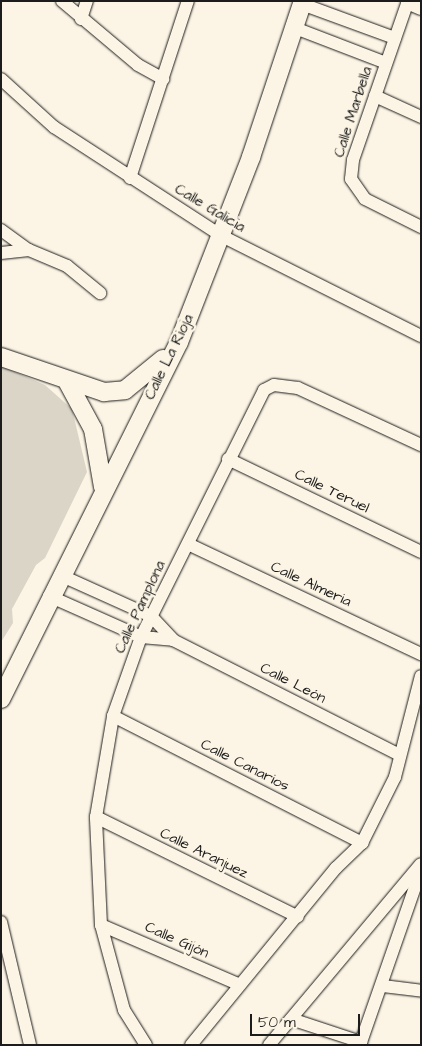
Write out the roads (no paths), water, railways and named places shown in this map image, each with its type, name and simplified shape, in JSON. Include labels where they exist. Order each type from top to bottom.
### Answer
[{"type":"street","points":[[62,1],[138,66],[164,79]]},
{"type":"street","points":[[81,19],[87,1]]},
{"type":"street","points":[[130,178],[188,1]]},
{"type":"street","points":[[408,2],[421,9]]},
{"type":"street","name":"Calle Marbella","points":[[408,2],[353,160],[352,186],[365,199],[421,227]]},
{"type":"street","points":[[303,3],[395,38]]},
{"type":"street","name":"Calle La Rioja","points":[[1,699],[103,487],[179,342],[222,236],[303,3]]},
{"type":"street","points":[[295,28],[386,63]]},
{"type":"street","name":"Calle Galicia","points":[[1,79],[54,126],[130,178],[222,236],[421,336]]},
{"type":"street","points":[[375,96],[421,117]]},
{"type":"street","points":[[1,230],[29,250],[66,266],[100,293]]},
{"type":"street","points":[[1,253],[29,250]]},
{"type":"street","points":[[1,357],[49,370],[68,383],[95,392],[125,390],[144,379],[179,342]]},
{"type":"street","points":[[68,383],[93,429],[103,487]]},
{"type":"street","name":"Calle Pamplona","points":[[146,1045],[124,1010],[102,925],[96,817],[113,716],[141,637],[260,395],[274,385],[298,388],[421,445]]},
{"type":"street","name":"Calle Teruel","points":[[228,459],[421,552]]},
{"type":"street","name":"Calle Almeria","points":[[188,544],[421,654]]},
{"type":"street","name":"Calle León","points":[[60,575],[151,616],[173,640],[398,754]]},
{"type":"street","name":"Calle León","points":[[50,596],[141,637],[173,640]]},
{"type":"street","points":[[191,1045],[362,843],[385,805],[421,676]]},
{"type":"street","name":"Calle Canarios","points":[[113,716],[362,843]]},
{"type":"street","name":"Calle Aranjuez","points":[[96,817],[298,917]]},
{"type":"street","points":[[269,1045],[421,864]]},
{"type":"street","points":[[291,1019],[361,1043],[415,907],[421,870]]},
{"type":"street","points":[[1,922],[30,1045]]},
{"type":"street","name":"Calle Gijón","points":[[102,925],[240,985]]},
{"type":"street","points":[[383,986],[421,991]]}]
